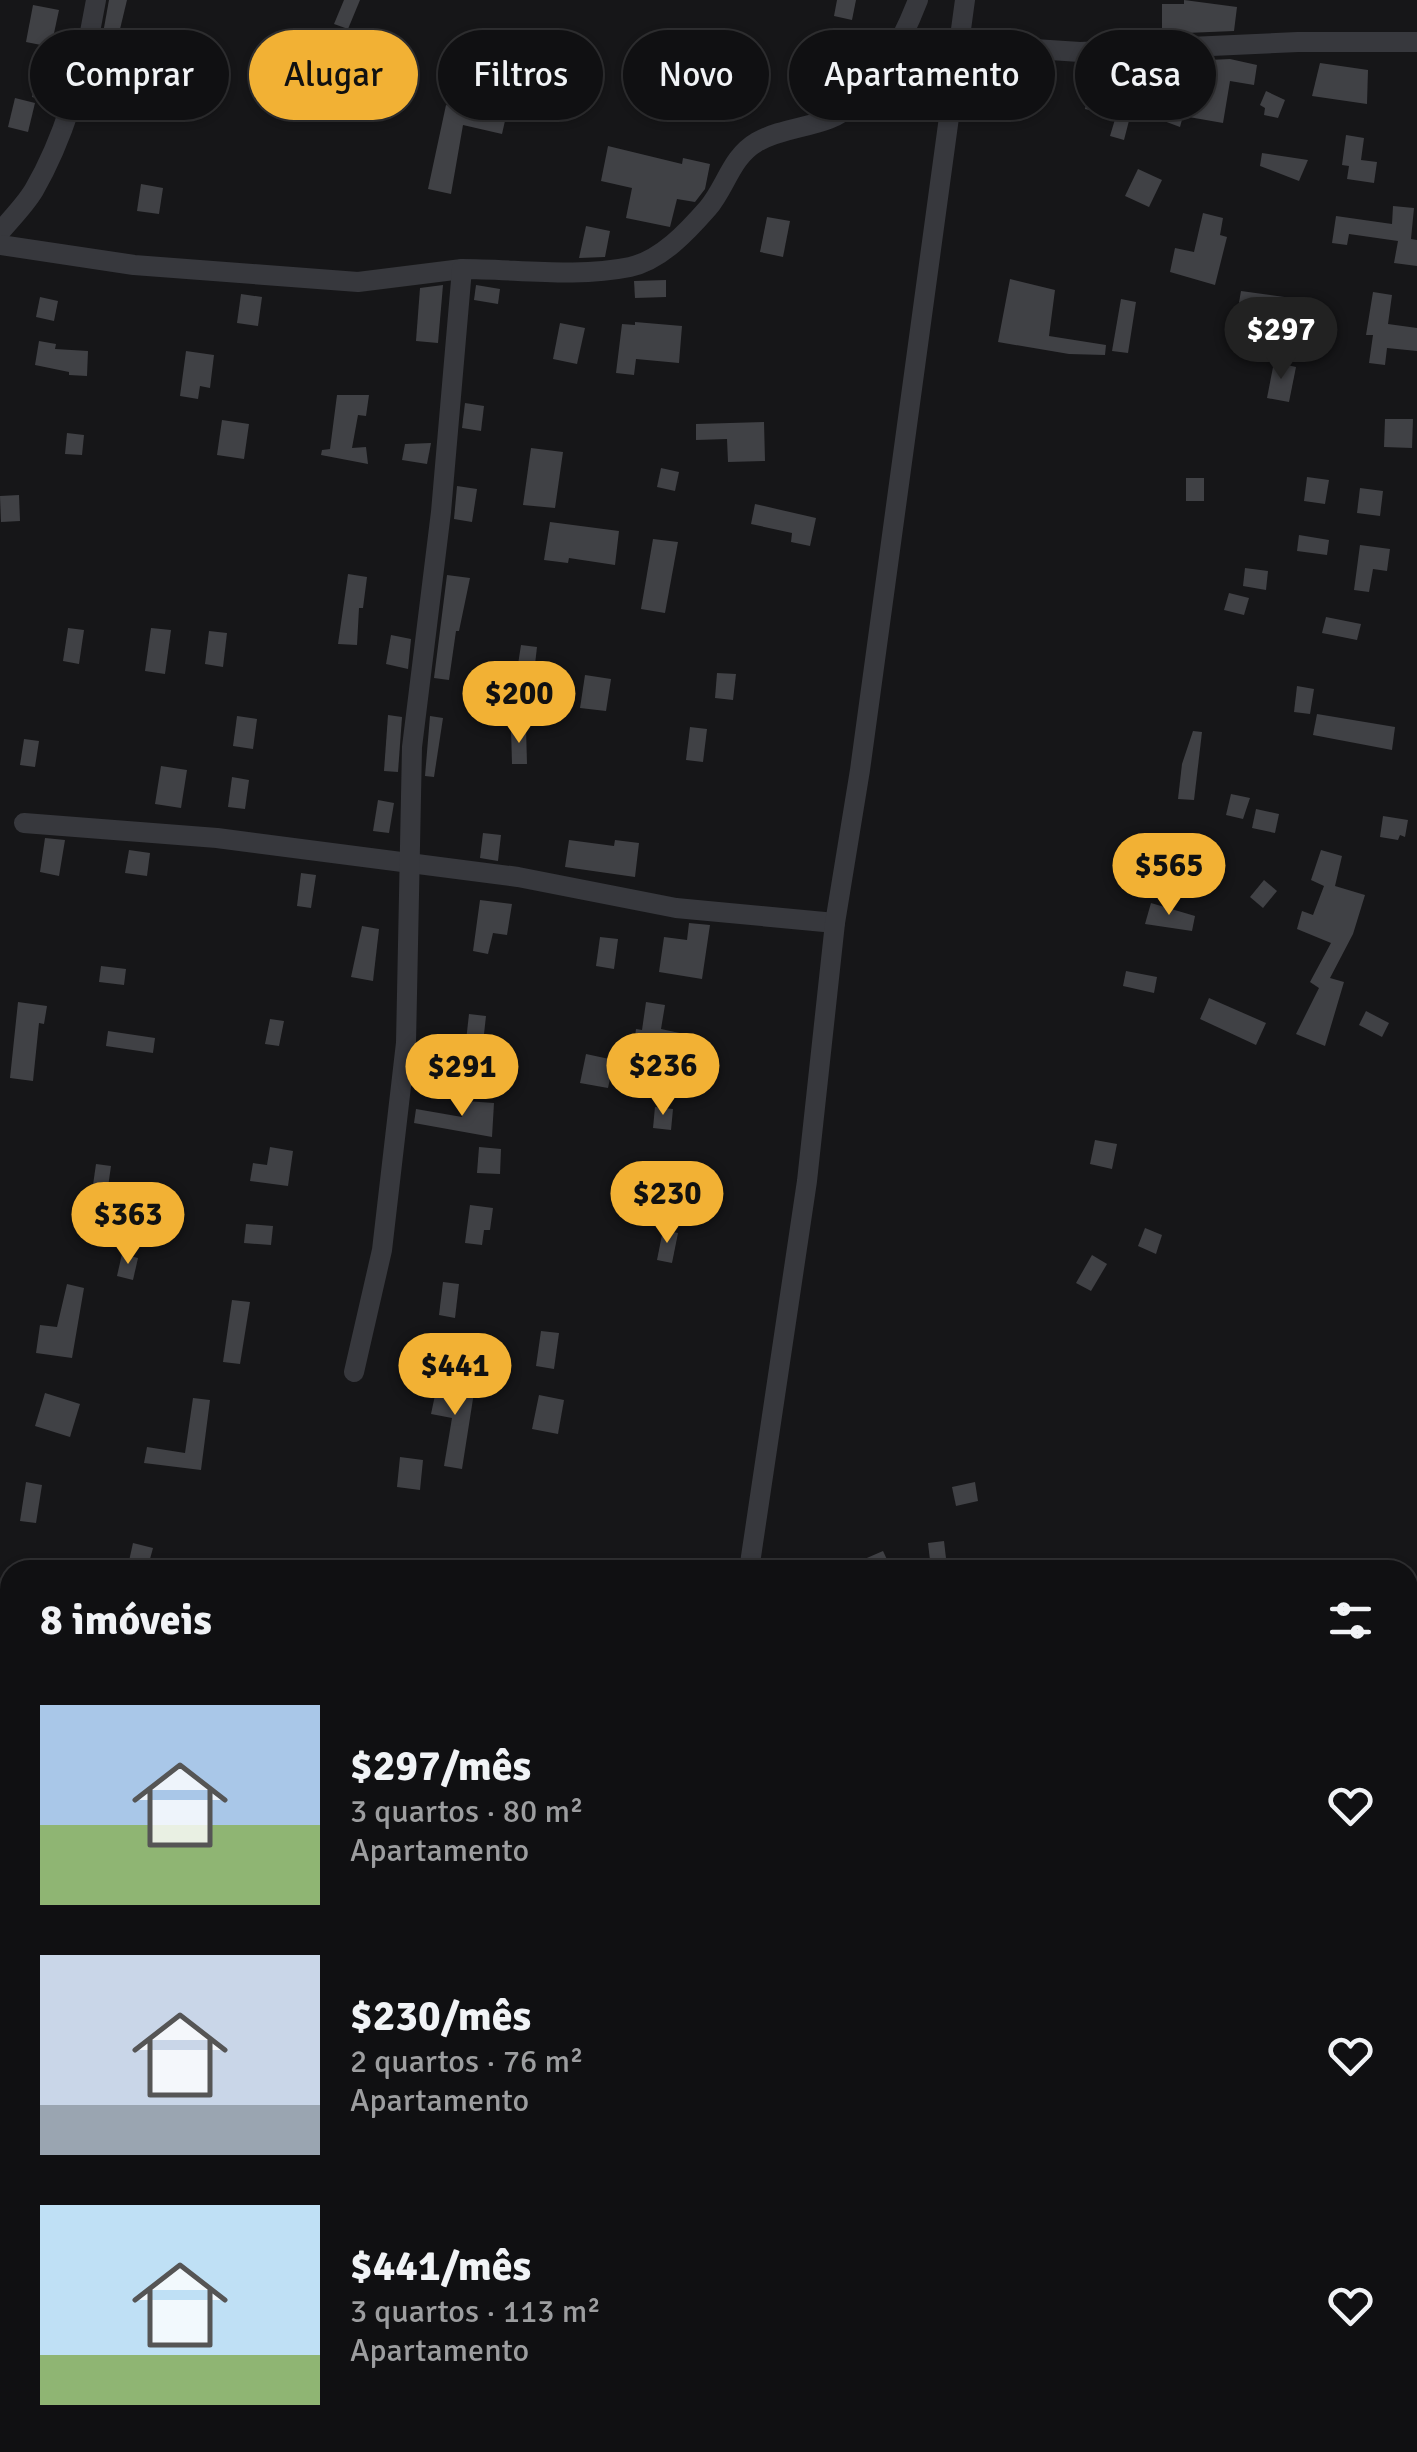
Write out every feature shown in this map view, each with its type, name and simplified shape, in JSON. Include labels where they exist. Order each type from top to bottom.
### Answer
[{"type":"street","points":[[0,232],[32,194],[55,148],[89,42],[96,0]]},
{"type":"street","points":[[0,246],[134,265],[358,282],[462,270],[558,271],[632,266],[674,244],[711,205],[738,158],[757,142],[830,119],[848,109],[886,67],[918,0]]},
{"type":"street","points":[[960,30],[965,0]]},
{"type":"street","points":[[1055,50],[1417,42]]},
{"type":"street","points":[[750,1560],[807,1181],[835,924],[863,753],[948,120]]},
{"type":"street","points":[[354,1372],[382,1250],[406,1042],[412,747],[440,512],[462,270]]},
{"type":"street","points":[[24,823],[217,838],[518,877],[676,908],[835,924]]},
{"type":"building","points":[[109,0],[127,0],[120,30],[104,30]]},
{"type":"building","points":[[344,0],[360,0],[348,29],[334,24]]},
{"type":"building","points":[[837,0],[856,0],[852,20],[834,16]]},
{"type":"building","points":[[1184,0],[1237,7],[1234,31],[1162,30],[1162,4],[1184,4]]},
{"type":"building","points":[[33,5],[59,10],[55,30],[30,30],[30,43],[26,42]]},
{"type":"building","points":[[1216,60],[1257,65],[1254,85],[1230,81],[1223,123],[1206,120],[1216,120]]},
{"type":"building","points":[[1320,63],[1368,70],[1367,104],[1312,96]]},
{"type":"building","points":[[1266,91],[1285,100],[1278,118],[1264,115],[1265,108],[1260,105]]},
{"type":"building","points":[[15,98],[30,102],[28,132],[8,127]]},
{"type":"building","points":[[443,120],[505,120],[502,134],[463,125],[451,194],[428,189]]},
{"type":"building","points":[[1115,120],[1129,120],[1124,140],[1110,136]]},
{"type":"building","points":[[1161,120],[1182,120],[1180,127]]},
{"type":"building","points":[[1346,135],[1364,138],[1361,160],[1377,162],[1374,183],[1347,179],[1349,166],[1342,165]]},
{"type":"building","points":[[608,146],[682,164],[683,158],[710,164],[705,189],[695,202],[677,199],[670,227],[626,218],[632,188],[601,181]]},
{"type":"building","points":[[1262,153],[1308,160],[1299,181],[1260,166]]},
{"type":"building","points":[[1138,169],[1162,180],[1149,207],[1125,196]]},
{"type":"building","points":[[141,184],[163,188],[159,214],[137,211]]},
{"type":"building","points":[[1393,206],[1414,208],[1411,239],[1417,240],[1417,266],[1394,263],[1398,241],[1349,234],[1347,245],[1332,243],[1336,216],[1392,224]]},
{"type":"building","points":[[1203,213],[1223,218],[1220,235],[1227,237],[1215,285],[1170,272],[1175,248],[1194,252]]},
{"type":"building","points":[[767,217],[790,221],[783,257],[760,252]]},
{"type":"building","points":[[586,226],[610,231],[605,257],[579,258]]},
{"type":"building","points":[[1010,279],[1055,290],[1049,336],[1106,345],[1105,355],[1069,354],[998,342]]},
{"type":"building","points":[[666,280],[666,297],[635,298],[634,281]]},
{"type":"building","points":[[443,285],[438,343],[416,341],[420,288]]},
{"type":"building","points":[[476,285],[500,289],[498,304],[474,300]]},
{"type":"building","points":[[1241,291],[1299,299],[1293,325],[1237,314]]},
{"type":"building","points":[[1373,292],[1392,295],[1388,324],[1417,328],[1417,351],[1387,348],[1385,365],[1369,363],[1373,335],[1366,335]]},
{"type":"building","points":[[241,294],[262,297],[258,326],[237,323]]},
{"type":"building","points":[[40,297],[58,301],[54,321],[36,317]]},
{"type":"building","points":[[1121,299],[1136,302],[1128,353],[1112,351]]},
{"type":"building","points":[[560,323],[585,328],[577,364],[553,359]]},
{"type":"building","points":[[622,324],[682,326],[679,363],[636,359],[634,375],[616,373]]},
{"type":"building","points":[[39,341],[56,344],[55,349],[88,351],[87,376],[35,365]]},
{"type":"building","points":[[186,351],[214,355],[210,388],[200,386],[198,399],[180,396]]},
{"type":"building","points":[[1274,362],[1296,367],[1289,402],[1267,398]]},
{"type":"building","points":[[337,395],[369,395],[366,416],[358,415],[352,448],[366,447],[368,464],[321,455],[322,450],[330,449]]},
{"type":"building","points":[[465,403],[484,406],[481,431],[462,428]]},
{"type":"building","points":[[1385,419],[1413,419],[1412,448],[1384,447]]},
{"type":"building","points":[[222,420],[249,424],[244,459],[217,455]]},
{"type":"building","points":[[764,422],[765,461],[728,462],[727,439],[696,440],[696,424]]},
{"type":"building","points":[[67,433],[84,435],[82,455],[65,454]]},
{"type":"building","points":[[431,443],[427,464],[402,460],[405,444]]},
{"type":"building","points":[[531,448],[563,452],[555,508],[523,505]]},
{"type":"building","points":[[661,468],[679,472],[675,491],[657,487]]},
{"type":"building","points":[[1307,477],[1329,480],[1325,504],[1304,501]]},
{"type":"building","points":[[1186,478],[1204,478],[1204,501],[1186,501]]},
{"type":"building","points":[[457,486],[477,489],[472,522],[454,519]]},
{"type":"building","points":[[1360,488],[1383,491],[1380,516],[1357,513]]},
{"type":"building","points":[[19,495],[20,521],[1,522],[0,496]]},
{"type":"building","points":[[755,504],[816,518],[810,546],[791,542],[792,533],[751,524]]},
{"type":"building","points":[[550,522],[619,531],[615,565],[569,558],[568,563],[544,560]]},
{"type":"building","points":[[1299,535],[1329,540],[1327,555],[1297,551]]},
{"type":"building","points":[[653,539],[678,542],[665,613],[641,609]]},
{"type":"building","points":[[1360,545],[1390,549],[1387,571],[1373,569],[1369,592],[1354,590]]},
{"type":"building","points":[[1245,568],[1268,571],[1266,590],[1243,586]]},
{"type":"building","points":[[348,574],[367,577],[363,608],[359,608],[357,645],[338,644]]},
{"type":"building","points":[[447,575],[470,578],[456,631],[449,680],[434,678]]},
{"type":"building","points":[[1229,593],[1249,598],[1244,615],[1224,610]]},
{"type":"building","points":[[1326,617],[1361,624],[1357,640],[1322,633]]},
{"type":"building","points":[[68,628],[84,630],[79,664],[63,661]]},
{"type":"building","points":[[151,628],[171,630],[165,674],[145,671]]},
{"type":"building","points":[[209,631],[227,633],[223,667],[205,664]]},
{"type":"building","points":[[391,635],[411,639],[408,669],[386,664]]},
{"type":"building","points":[[521,645],[537,647],[534,673],[517,671]]},
{"type":"building","points":[[506,670],[529,674],[529,689],[504,689]]},
{"type":"building","points":[[717,673],[736,674],[733,700],[715,698]]},
{"type":"building","points":[[585,675],[611,679],[606,711],[580,708]]},
{"type":"building","points":[[1297,686],[1314,689],[1310,714],[1294,712]]},
{"type":"building","points":[[1317,714],[1395,727],[1392,750],[1313,735]]},
{"type":"building","points":[[388,715],[402,717],[398,772],[384,771]]},
{"type":"building","points":[[237,716],[257,719],[253,749],[233,746]]},
{"type":"building","points":[[430,716],[443,718],[434,777],[425,776]]},
{"type":"building","points":[[690,727],[707,729],[703,762],[686,760]]},
{"type":"building","points":[[511,728],[526,728],[527,764],[512,764]]},
{"type":"building","points":[[1193,731],[1202,732],[1194,800],[1178,799],[1182,764]]},
{"type":"building","points":[[24,739],[39,741],[35,767],[20,765]]},
{"type":"building","points":[[161,766],[187,770],[181,808],[155,804]]},
{"type":"building","points":[[232,777],[249,780],[245,809],[228,807]]},
{"type":"building","points":[[1231,794],[1250,798],[1243,819],[1226,815]]},
{"type":"building","points":[[378,800],[394,803],[389,833],[373,831]]},
{"type":"building","points":[[1256,809],[1279,814],[1275,833],[1252,828]]},
{"type":"building","points":[[1383,816],[1408,820],[1405,837],[1380,837]]},
{"type":"building","points":[[483,833],[501,835],[498,861],[480,858]]},
{"type":"building","points":[[45,838],[65,840],[59,876],[40,872]]},
{"type":"building","points":[[569,840],[614,846],[615,840],[639,843],[635,877],[565,867]]},
{"type":"building","points":[[129,850],[150,853],[147,876],[125,873]]},
{"type":"building","points":[[1321,850],[1342,856],[1335,886],[1365,895],[1353,934],[1330,978],[1344,982],[1325,1046],[1296,1034],[1319,988],[1310,982],[1331,943],[1297,929],[1302,911],[1313,915],[1324,886],[1311,880]]},
{"type":"building","points":[[301,873],[316,875],[311,908],[297,906]]},
{"type":"building","points":[[1264,880],[1277,891],[1263,908],[1250,897]]},
{"type":"building","points":[[480,900],[512,904],[507,935],[493,933],[488,954],[473,951]]},
{"type":"building","points":[[1151,903],[1195,916],[1192,931],[1145,924]]},
{"type":"building","points":[[689,923],[710,925],[702,979],[659,972],[664,937],[687,940]]},
{"type":"building","points":[[362,926],[379,929],[373,981],[351,977]]},
{"type":"building","points":[[600,937],[618,939],[614,969],[596,966]]},
{"type":"building","points":[[101,966],[126,969],[124,985],[99,982]]},
{"type":"building","points":[[1126,971],[1157,977],[1154,993],[1123,986]]},
{"type":"building","points":[[1209,998],[1266,1023],[1256,1045],[1200,1019]]},
{"type":"building","points":[[18,1002],[47,1006],[44,1024],[39,1023],[33,1081],[10,1078]]},
{"type":"building","points":[[646,1002],[665,1005],[661,1029],[689,1035],[683,1065],[632,1059],[636,1029],[642,1030]]},
{"type":"building","points":[[1366,1011],[1389,1023],[1382,1037],[1359,1025]]},
{"type":"building","points":[[469,1014],[486,1016],[482,1052],[465,1050]]},
{"type":"building","points":[[270,1019],[284,1021],[279,1046],[265,1044]]},
{"type":"building","points":[[108,1031],[155,1038],[153,1053],[106,1046]]},
{"type":"building","points":[[586,1054],[614,1060],[608,1088],[580,1083]]},
{"type":"building","points":[[466,1101],[494,1103],[492,1137],[414,1123],[416,1109],[462,1117]]},
{"type":"building","points":[[655,1107],[673,1109],[671,1130],[653,1128]]},
{"type":"building","points":[[1095,1140],[1117,1144],[1112,1169],[1090,1164]]},
{"type":"building","points":[[270,1147],[293,1151],[288,1186],[250,1181],[253,1163],[267,1165]]},
{"type":"building","points":[[479,1147],[501,1149],[500,1174],[477,1173]]},
{"type":"building","points":[[96,1164],[111,1166],[107,1194],[92,1192]]},
{"type":"building","points":[[470,1205],[493,1208],[490,1230],[484,1230],[482,1245],[465,1243]]},
{"type":"building","points":[[246,1224],[273,1226],[271,1245],[244,1243]]},
{"type":"building","points":[[1145,1228],[1162,1235],[1156,1254],[1138,1246]]},
{"type":"building","points":[[663,1230],[678,1233],[672,1263],[657,1260]]},
{"type":"building","points":[[122,1254],[138,1258],[133,1280],[117,1276]]},
{"type":"building","points":[[1092,1255],[1107,1264],[1091,1291],[1076,1283]]},
{"type":"building","points":[[443,1282],[459,1284],[455,1318],[439,1315]]},
{"type":"building","points":[[67,1284],[84,1288],[72,1358],[36,1353],[40,1325],[57,1327]]},
{"type":"building","points":[[232,1300],[250,1302],[240,1364],[223,1362]]},
{"type":"building","points":[[541,1331],[559,1333],[554,1369],[536,1366]]},
{"type":"building","points":[[438,1381],[475,1386],[462,1469],[444,1466],[452,1418],[431,1414]]},
{"type":"building","points":[[45,1393],[80,1404],[70,1437],[35,1426]]},
{"type":"building","points":[[539,1395],[564,1400],[558,1434],[532,1429]]},
{"type":"building","points":[[193,1398],[210,1400],[201,1470],[144,1463],[147,1447],[185,1453]]},
{"type":"building","points":[[400,1457],[423,1460],[420,1490],[397,1487]]},
{"type":"building","points":[[26,1482],[42,1485],[36,1523],[20,1521]]},
{"type":"building","points":[[975,1482],[978,1501],[956,1506],[952,1487]]},
{"type":"building","points":[[944,1541],[946,1560],[930,1560],[928,1543]]},
{"type":"building","points":[[133,1543],[153,1548],[150,1560],[129,1560]]},
{"type":"building","points":[[883,1551],[887,1560],[862,1560]]}]
